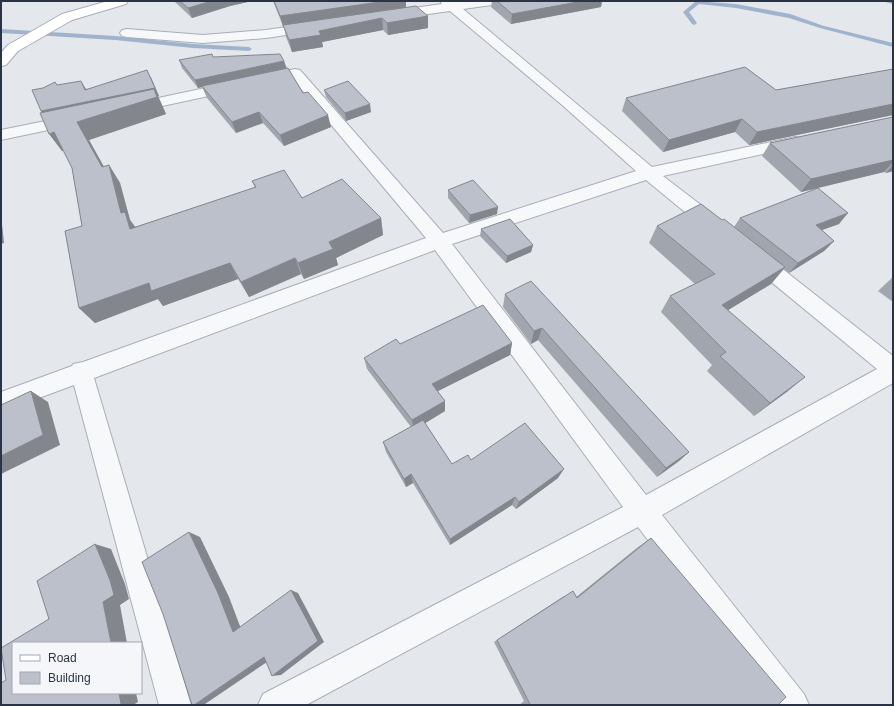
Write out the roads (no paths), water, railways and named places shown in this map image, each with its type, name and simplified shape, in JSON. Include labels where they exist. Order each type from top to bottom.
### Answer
[{"type":"street","points":[[1,62],[13,48],[67,17],[122,1]]},
{"type":"street","points":[[383,17],[449,4],[492,1]]},
{"type":"street","points":[[449,4],[566,101],[649,173],[893,369]]},
{"type":"street","points":[[127,33],[203,39],[266,34],[328,25]]},
{"type":"street","points":[[1,135],[295,73],[439,241],[642,511],[793,705]]},
{"type":"street","points":[[1,402],[439,241],[649,173],[809,139]]},
{"type":"street","points":[[81,372],[175,705]]},
{"type":"street","points":[[274,705],[642,511],[893,372]]},
{"type":"waterway","points":[[694,23],[686,12],[698,2],[736,6],[790,16],[822,27],[893,45]]},
{"type":"waterway","points":[[1,31],[115,38],[193,46],[249,49]]}]
